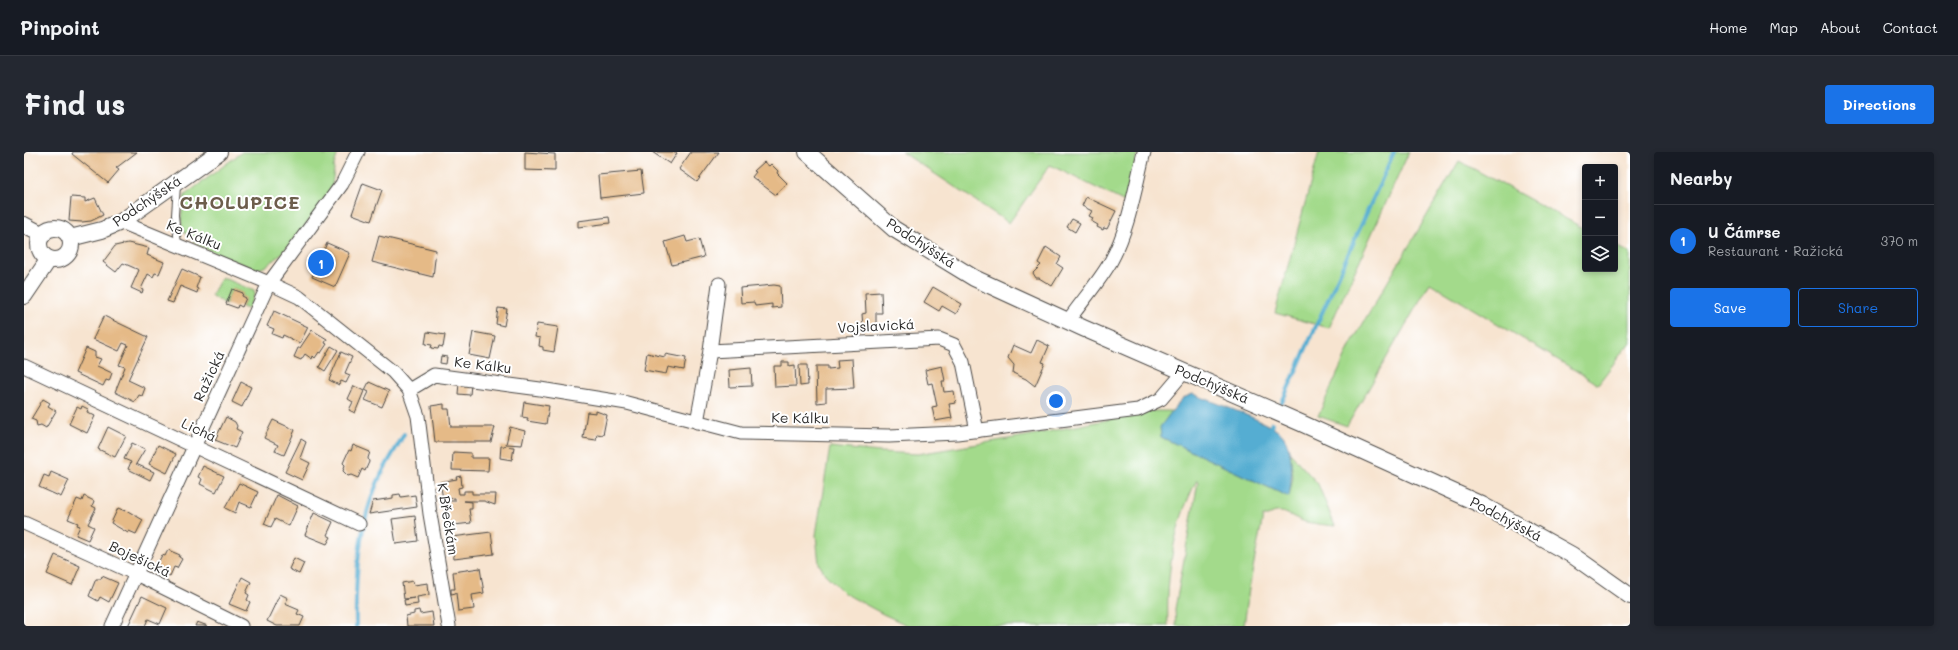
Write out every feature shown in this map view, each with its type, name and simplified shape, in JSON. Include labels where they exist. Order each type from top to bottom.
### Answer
[{"type":"street","name":"Podchýšská","points":[[70,238],[102,230],[121,222],[219,152]]},
{"type":"street","name":"Ražická","points":[[112,626],[269,282],[342,184],[358,152]]},
{"type":"street","name":"Podchýšská","points":[[807,152],[894,229],[974,278],[1482,505],[1572,555],[1630,596]]},
{"type":"street","points":[[1068,321],[1110,261],[1117,246],[1129,212],[1144,152]]},
{"type":"street","name":"Ke Kálku","points":[[121,222],[269,282],[299,297],[393,372],[409,390],[418,416]]},
{"type":"street","points":[[24,225],[43,235]]},
{"type":"street","points":[[50,229],[64,231],[70,238],[70,249],[64,257],[54,260],[45,256],[40,248],[43,235],[50,229]]},
{"type":"street","points":[[24,296],[49,258]]},
{"type":"street","points":[[697,422],[710,351],[719,284]]},
{"type":"street","name":"Vojslavická","points":[[710,351],[939,339],[954,345],[963,362],[976,431]]},
{"type":"street","name":"Lichá","points":[[24,366],[359,524]]},
{"type":"street","name":"Ke Kálku","points":[[409,390],[434,375],[540,389],[627,403],[741,433],[889,436],[976,431],[1138,410],[1161,399],[1184,372]]},
{"type":"street","name":"K Břečkám","points":[[418,416],[430,514],[449,626]]},
{"type":"street","name":"Boješická","points":[[24,523],[136,574],[240,626]]},
{"type":"lane","points":[[178,182],[175,215],[178,245]]},
{"type":"green space","points":[[242,152],[320,152],[325,156],[329,152],[338,153],[333,168],[332,186],[328,195],[307,224],[281,254],[264,267],[256,269],[223,257],[202,246],[186,234],[181,222],[185,195]]},
{"type":"green space","points":[[902,152],[1138,152],[1125,202],[1050,165],[1009,223]]},
{"type":"green space","points":[[1319,152],[1409,152],[1329,328],[1275,313]]},
{"type":"green space","points":[[1459,161],[1582,227],[1582,272],[1618,272],[1618,247],[1630,253],[1630,342],[1598,384],[1430,283],[1347,426],[1318,416],[1351,344]]},
{"type":"green space","points":[[222,277],[254,291],[255,294],[248,309],[242,307],[246,298],[242,296],[243,293],[232,289],[226,304],[211,296]]},
{"type":"green space","points":[[1151,411],[1172,411],[1161,427],[1161,437],[1289,497],[1293,477],[1290,453],[1318,484],[1335,526],[1306,522],[1282,512],[1263,516],[1249,589],[1244,626],[1176,626],[1175,609],[1198,482],[1197,480],[1182,515],[1173,551],[1168,588],[1168,626],[909,626],[844,593],[825,574],[819,564],[816,535],[830,447],[918,454],[1026,436]]},
{"type":"water","points":[[1193,394],[1257,420],[1279,432],[1284,437],[1291,459],[1291,482],[1289,497],[1161,437],[1160,427],[1183,398]]},
{"type":"building","points":[[73,152],[137,152],[116,168],[119,170],[108,183],[72,154]]},
{"type":"building","points":[[525,152],[555,154],[555,171],[525,170]]},
{"type":"building","points":[[652,152],[676,152],[677,153],[670,164]]},
{"type":"building","points":[[691,152],[719,152],[697,182],[679,169]]},
{"type":"building","points":[[764,162],[769,166],[771,164],[778,171],[777,173],[787,183],[776,195],[752,177],[756,172],[754,171]]},
{"type":"building","points":[[641,171],[644,193],[600,198],[598,175]]},
{"type":"building","points":[[363,183],[382,190],[371,221],[352,214]]},
{"type":"building","points":[[71,197],[85,198],[85,202],[95,198],[103,215],[91,221],[69,221]]},
{"type":"building","points":[[1086,197],[1116,211],[1107,229],[1104,228],[1103,230],[1097,227],[1098,225],[1091,221],[1093,218],[1089,216],[1092,211],[1082,206]]},
{"type":"building","points":[[609,217],[610,223],[578,227],[578,221]]},
{"type":"building","points":[[1072,219],[1080,223],[1075,232],[1067,227]]},
{"type":"building","points":[[379,236],[436,250],[433,277],[372,262]]},
{"type":"building","points":[[685,236],[687,242],[699,239],[704,257],[672,265],[665,242]]},
{"type":"building","points":[[128,243],[149,248],[147,255],[164,262],[159,274],[155,273],[153,277],[148,274],[141,289],[143,290],[142,293],[131,288],[139,270],[123,263],[116,272],[103,262],[115,246]]},
{"type":"building","points":[[327,243],[350,253],[335,287],[312,277]]},
{"type":"building","points":[[1046,247],[1061,257],[1057,264],[1063,268],[1052,286],[1039,278],[1036,278],[1033,273],[1041,265],[1038,263]]},
{"type":"building","points":[[182,269],[200,277],[196,288],[198,289],[197,293],[180,286],[173,303],[167,301]]},
{"type":"building","points":[[774,285],[780,286],[781,307],[772,308],[772,304],[755,306],[754,302],[741,303],[740,288]]},
{"type":"building","points":[[933,287],[962,304],[956,314],[942,306],[939,311],[924,302]]},
{"type":"building","points":[[232,289],[243,293],[242,296],[246,298],[242,307],[238,305],[237,308],[226,304]]},
{"type":"building","points":[[881,292],[882,313],[876,313],[876,326],[863,326],[862,314],[866,313],[865,293]]},
{"type":"building","points":[[498,308],[507,309],[504,326],[496,324]]},
{"type":"building","points":[[274,311],[308,327],[300,343],[283,335],[282,338],[272,334],[274,329],[267,326]]},
{"type":"building","points":[[104,316],[148,337],[128,380],[145,388],[142,396],[139,395],[135,402],[115,392],[125,367],[119,365],[128,345],[123,343],[119,351],[93,339]]},
{"type":"building","points":[[537,324],[558,327],[554,352],[543,350],[543,347],[539,346],[540,338],[535,337]]},
{"type":"building","points":[[312,330],[327,339],[325,343],[327,344],[321,353],[319,352],[315,358],[313,356],[312,359],[305,354],[301,360],[294,357],[298,348],[300,348]]},
{"type":"building","points":[[427,332],[445,335],[443,347],[439,346],[438,349],[431,348],[432,345],[425,344]]},
{"type":"building","points":[[473,332],[495,336],[490,359],[469,355]]},
{"type":"building","points":[[1037,340],[1049,346],[1042,362],[1045,363],[1035,386],[1026,379],[1013,373],[1014,365],[1008,358],[1013,345],[1031,353]]},
{"type":"building","points":[[331,346],[338,350],[325,371],[319,367]]},
{"type":"building","points":[[86,348],[95,352],[95,357],[101,359],[97,366],[112,373],[109,381],[106,380],[103,386],[75,373]]},
{"type":"building","points":[[341,352],[352,357],[345,373],[350,375],[346,383],[341,381],[339,385],[329,380]]},
{"type":"building","points":[[647,353],[665,357],[665,354],[686,358],[684,370],[668,367],[666,374],[644,370]]},
{"type":"building","points":[[441,356],[447,357],[446,364],[440,363]]},
{"type":"building","points":[[852,359],[854,388],[826,389],[826,402],[817,403],[816,366],[828,366],[828,369],[838,368],[837,360]]},
{"type":"building","points":[[782,362],[789,362],[789,366],[795,365],[796,386],[775,387],[774,366],[782,366]]},
{"type":"building","points":[[799,365],[807,365],[808,385],[800,386]]},
{"type":"building","points":[[942,366],[945,381],[942,381],[944,392],[954,391],[956,403],[949,404],[952,418],[935,421],[932,407],[937,406],[932,383],[928,384],[925,370]]},
{"type":"building","points":[[751,368],[752,386],[730,387],[729,370]]},
{"type":"building","points":[[241,382],[251,387],[242,407],[232,402]]},
{"type":"building","points":[[369,382],[389,391],[382,407],[365,400],[369,392],[365,390]]},
{"type":"building","points":[[459,383],[471,384],[470,395],[458,394]]},
{"type":"building","points":[[354,386],[364,391],[355,413],[349,410],[353,402],[348,399]]},
{"type":"building","points":[[43,399],[50,403],[48,406],[56,411],[46,428],[41,425],[37,426],[36,421],[31,419]]},
{"type":"building","points":[[524,402],[549,406],[546,424],[527,421],[528,418],[522,417]]},
{"type":"building","points":[[444,404],[444,409],[449,409],[451,427],[495,427],[491,442],[435,442],[431,406]]},
{"type":"building","points":[[82,406],[88,409],[87,412],[95,416],[87,433],[69,424],[77,407],[81,409]]},
{"type":"building","points":[[596,411],[607,415],[603,435],[597,434],[596,440],[583,438],[587,412],[596,413]]},
{"type":"building","points":[[226,417],[235,422],[237,426],[236,429],[242,432],[235,448],[215,440]]},
{"type":"building","points":[[273,420],[295,430],[284,455],[275,451],[278,445],[264,438]]},
{"type":"building","points":[[108,427],[126,436],[115,457],[98,449]]},
{"type":"building","points":[[510,427],[525,431],[522,445],[506,444]]},
{"type":"building","points":[[301,439],[306,442],[300,458],[310,463],[302,480],[285,472]]},
{"type":"building","points":[[132,443],[145,449],[136,464],[154,472],[150,480],[128,469],[131,462],[124,459]]},
{"type":"building","points":[[158,445],[176,454],[167,473],[149,464]]},
{"type":"building","points":[[353,445],[370,452],[368,458],[369,462],[365,471],[362,469],[358,478],[351,475],[348,476],[343,471],[345,465],[343,463]]},
{"type":"building","points":[[501,446],[514,447],[512,460],[500,458]]},
{"type":"building","points":[[453,452],[471,453],[471,458],[489,458],[488,471],[452,470]]},
{"type":"building","points":[[203,466],[224,476],[216,492],[200,484],[202,479],[198,477]]},
{"type":"building","points":[[51,472],[69,480],[61,497],[39,487],[44,475],[49,477]]},
{"type":"building","points":[[461,476],[462,487],[458,488],[459,494],[464,494],[464,491],[472,491],[472,494],[496,494],[495,505],[484,501],[464,501],[472,502],[472,509],[469,509],[471,523],[446,526],[444,511],[448,510],[447,501],[455,501],[455,498],[443,499],[440,482],[457,479],[456,477]]},
{"type":"building","points":[[239,483],[258,492],[251,507],[239,502],[235,513],[225,508]]},
{"type":"building","points":[[400,494],[401,497],[415,495],[417,507],[369,514],[373,501],[393,498],[393,495]]},
{"type":"building","points":[[277,495],[298,506],[289,526],[275,519],[271,527],[264,524]]},
{"type":"building","points":[[84,496],[94,501],[92,506],[96,508],[88,524],[94,527],[88,540],[76,535],[80,526],[77,525],[78,523],[68,519],[77,499],[82,501]]},
{"type":"building","points":[[118,508],[125,511],[126,510],[143,520],[136,534],[129,531],[128,533],[111,523]]},
{"type":"building","points":[[314,513],[333,522],[327,535],[331,537],[327,544],[305,535]]},
{"type":"building","points":[[415,516],[418,541],[396,544],[392,519]]},
{"type":"building","points":[[491,532],[494,554],[454,559],[452,537]]},
{"type":"building","points":[[168,550],[180,555],[179,557],[182,559],[177,568],[174,567],[170,576],[155,569],[162,555],[165,556]]},
{"type":"building","points":[[55,555],[80,566],[72,585],[47,574]]},
{"type":"building","points":[[294,558],[304,563],[299,574],[289,569]]},
{"type":"building","points":[[480,568],[484,593],[472,595],[474,609],[458,611],[456,593],[451,594],[451,589],[455,589],[453,572]]},
{"type":"building","points":[[102,576],[118,583],[109,602],[100,597],[98,601],[89,596],[96,579],[101,579]]},
{"type":"building","points":[[242,577],[251,582],[246,593],[249,595],[247,600],[250,602],[246,611],[229,604]]},
{"type":"building","points":[[413,581],[414,585],[428,583],[429,595],[417,597],[418,604],[405,606],[404,600],[415,598],[404,599],[402,583]]},
{"type":"building","points":[[280,594],[288,598],[285,604],[299,610],[297,614],[304,617],[300,626],[277,626],[267,621]]},
{"type":"building","points":[[142,596],[167,608],[160,624],[148,619],[145,626],[128,626]]},
{"type":"building","points":[[419,610],[420,614],[432,612],[434,626],[407,626],[406,616],[414,614],[414,611]]},
{"type":"building","points":[[197,622],[208,626],[195,626]]},
{"type":"waterway","points":[[1282,402],[1394,152]]},
{"type":"waterway","points":[[356,626],[357,570],[366,515],[379,479],[404,434]]},
{"type":"place","name":"U Čámrse","points":[[321,263]]},
{"type":"district","name":"CHOLUPICE","points":[[240,203]]}]
